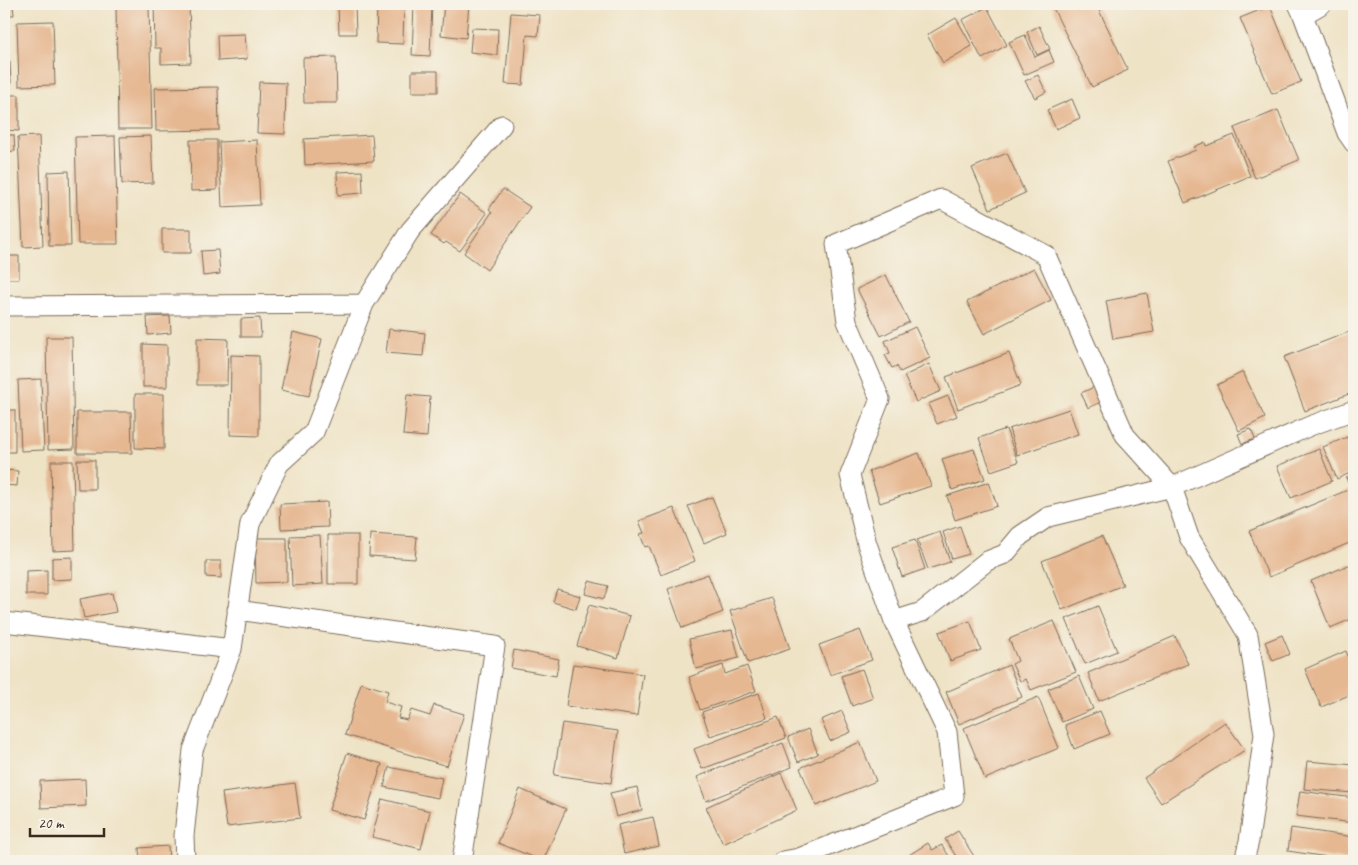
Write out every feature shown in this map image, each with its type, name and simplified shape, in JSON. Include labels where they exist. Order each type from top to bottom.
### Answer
[{"type":"street","points":[[1322,4],[1300,9],[1347,133],[1354,143]]},
{"type":"street","points":[[185,861],[184,836],[193,750],[232,649],[250,524],[279,464],[314,432],[364,304],[410,231],[502,125]]},
{"type":"street","points":[[783,861],[799,858],[954,796],[947,732],[894,621],[867,544],[850,475],[880,399],[847,321],[836,244],[941,199],[1046,255],[1125,435],[1172,487],[1190,537],[1248,634],[1264,734],[1249,841],[1244,861]]},
{"type":"street","points":[[4,306],[364,304]]},
{"type":"street","points":[[894,621],[922,612],[987,561],[1004,554],[1020,536],[1048,516],[1172,487],[1310,426],[1354,410]]},
{"type":"street","points":[[237,610],[495,646],[462,861]]},
{"type":"street","points":[[4,622],[232,649]]},
{"type":"building","points":[[4,4],[13,4],[14,15],[4,15]]},
{"type":"building","points":[[154,4],[189,4],[191,63],[161,64],[161,48],[155,48]]},
{"type":"building","points":[[338,4],[355,4],[356,34],[339,34]]},
{"type":"building","points":[[377,4],[404,4],[403,44],[376,43]]},
{"type":"building","points":[[414,4],[432,4],[430,56],[412,55]]},
{"type":"building","points":[[444,4],[469,4],[466,38],[441,35]]},
{"type":"building","points":[[1051,4],[1096,4],[1128,70],[1092,87]]},
{"type":"building","points":[[116,6],[149,6],[152,129],[118,129]]},
{"type":"building","points":[[1270,6],[1301,82],[1272,94],[1240,18]]},
{"type":"building","points":[[987,7],[1007,45],[982,59],[962,20]]},
{"type":"building","points":[[511,13],[540,15],[538,36],[527,35],[523,85],[505,84]]},
{"type":"building","points":[[956,18],[972,46],[943,63],[927,35]]},
{"type":"building","points":[[53,21],[55,85],[19,86],[17,22]]},
{"type":"building","points":[[1039,26],[1050,49],[1037,55],[1027,32]]},
{"type":"building","points":[[472,28],[498,29],[497,55],[470,52]]},
{"type":"building","points":[[245,34],[247,59],[218,61],[217,35]]},
{"type":"building","points":[[1025,35],[1035,57],[1049,50],[1054,62],[1024,75],[1009,42]]},
{"type":"building","points":[[336,57],[337,103],[304,103],[303,58]]},
{"type":"building","points":[[4,61],[10,61],[11,84],[4,84]]},
{"type":"building","points":[[412,71],[438,71],[438,92],[412,92]]},
{"type":"building","points":[[1038,75],[1046,92],[1035,98],[1025,81]]},
{"type":"building","points":[[259,82],[286,83],[285,134],[257,133]]},
{"type":"building","points":[[218,87],[219,130],[156,131],[155,88]]},
{"type":"building","points":[[4,95],[19,95],[19,131],[4,130]]},
{"type":"building","points":[[1072,99],[1080,118],[1056,129],[1047,110]]},
{"type":"building","points":[[1278,110],[1299,160],[1255,178],[1234,128]]},
{"type":"building","points":[[4,135],[14,135],[15,151],[4,152]]},
{"type":"building","points":[[372,135],[374,161],[305,165],[304,139]]},
{"type":"building","points":[[1234,135],[1250,176],[1185,203],[1168,161],[1196,150],[1194,147],[1205,142],[1206,146]]},
{"type":"building","points":[[39,136],[43,246],[23,247],[18,137]]},
{"type":"building","points":[[115,136],[118,244],[78,244],[75,137]]},
{"type":"building","points":[[151,136],[153,183],[122,184],[120,137]]},
{"type":"building","points":[[190,140],[217,140],[217,190],[191,191]]},
{"type":"building","points":[[257,140],[260,205],[222,207],[219,142]]},
{"type":"building","points":[[1007,153],[1025,193],[990,209],[972,168]]},
{"type":"building","points":[[69,171],[71,246],[49,246],[48,172]]},
{"type":"building","points":[[362,171],[363,193],[338,195],[337,172]]},
{"type":"building","points":[[503,189],[530,207],[487,270],[464,253],[492,212],[489,209]]},
{"type":"building","points":[[460,194],[487,213],[460,251],[446,242],[444,244],[431,235]]},
{"type":"building","points":[[162,229],[191,229],[191,253],[162,253]]},
{"type":"building","points":[[218,250],[220,274],[203,276],[201,251]]},
{"type":"building","points":[[4,256],[19,256],[19,279],[4,279]]},
{"type":"building","points":[[1034,268],[1051,300],[984,334],[967,302]]},
{"type":"building","points":[[886,275],[909,322],[881,336],[857,289]]},
{"type":"building","points":[[1147,293],[1154,332],[1113,339],[1106,301]]},
{"type":"building","points":[[170,316],[171,333],[148,335],[147,317]]},
{"type":"building","points":[[260,318],[261,337],[241,337],[241,319]]},
{"type":"building","points":[[915,327],[930,358],[900,372],[897,366],[892,368],[885,355],[890,353],[885,341]]},
{"type":"building","points":[[389,329],[425,333],[423,356],[386,353]]},
{"type":"building","points":[[1354,330],[1354,392],[1305,411],[1284,357]]},
{"type":"building","points":[[293,332],[322,339],[309,396],[281,390]]},
{"type":"building","points":[[46,337],[72,337],[74,449],[48,450]]},
{"type":"building","points":[[197,338],[228,339],[227,385],[197,385]]},
{"type":"building","points":[[143,344],[167,345],[167,387],[143,387]]},
{"type":"building","points":[[1009,353],[1021,385],[958,409],[946,377]]},
{"type":"building","points":[[231,355],[259,356],[259,436],[230,435]]},
{"type":"building","points":[[929,364],[941,391],[916,402],[904,376]]},
{"type":"building","points":[[1243,372],[1265,418],[1239,431],[1217,385]]},
{"type":"building","points":[[41,379],[44,450],[21,451],[18,380]]},
{"type":"building","points":[[1094,387],[1101,402],[1088,408],[1081,393]]},
{"type":"building","points":[[135,394],[164,394],[164,449],[135,448]]},
{"type":"building","points":[[407,395],[430,397],[427,437],[403,435]]},
{"type":"building","points":[[948,396],[957,416],[937,424],[928,404]]},
{"type":"building","points":[[1069,409],[1078,434],[1017,455],[1009,429]]},
{"type":"building","points":[[4,410],[15,410],[15,452],[4,452]]},
{"type":"building","points":[[77,412],[131,412],[132,453],[77,453]]},
{"type":"building","points":[[1006,429],[1018,462],[991,471],[979,438]]},
{"type":"building","points":[[1251,429],[1255,439],[1242,444],[1238,434]]},
{"type":"building","points":[[1347,437],[1354,454],[1354,471],[1337,479],[1323,447]]},
{"type":"building","points":[[974,449],[985,479],[952,490],[942,459]]},
{"type":"building","points":[[1319,449],[1332,481],[1291,498],[1277,466]]},
{"type":"building","points":[[919,453],[931,486],[880,503],[869,471]]},
{"type":"building","points":[[77,460],[95,460],[95,489],[78,489]]},
{"type":"building","points":[[51,461],[73,461],[75,550],[53,551]]},
{"type":"building","points":[[4,470],[18,471],[17,486],[4,485]]},
{"type":"building","points":[[1354,474],[1354,491],[1352,492],[1346,478]]},
{"type":"building","points":[[989,482],[997,506],[955,520],[947,496]]},
{"type":"building","points":[[1350,489],[1354,500],[1354,541],[1269,577],[1249,531]]},
{"type":"building","points":[[712,497],[727,533],[704,543],[688,506]]},
{"type":"building","points":[[327,502],[328,527],[281,529],[280,504]]},
{"type":"building","points":[[674,508],[695,561],[661,575],[649,546],[645,547],[640,534],[644,533],[639,521]]},
{"type":"building","points":[[960,526],[969,554],[952,559],[943,532]]},
{"type":"building","points":[[940,532],[950,562],[928,569],[917,540]]},
{"type":"building","points":[[370,534],[417,537],[415,559],[369,556]]},
{"type":"building","points":[[320,535],[323,584],[292,586],[290,536]]},
{"type":"building","points":[[328,535],[358,535],[358,584],[328,584]]},
{"type":"building","points":[[1102,536],[1123,585],[1062,610],[1042,561]]},
{"type":"building","points":[[255,538],[287,538],[287,582],[256,583]]},
{"type":"building","points":[[915,540],[925,569],[902,577],[892,547]]},
{"type":"building","points":[[72,557],[72,579],[52,580],[52,558]]},
{"type":"building","points":[[206,561],[221,561],[221,578],[206,577]]},
{"type":"building","points":[[1351,564],[1354,571],[1354,618],[1330,628],[1311,581]]},
{"type":"building","points":[[47,570],[47,595],[26,595],[26,571]]},
{"type":"building","points":[[708,574],[723,612],[682,628],[668,589]]},
{"type":"building","points":[[589,581],[608,586],[604,599],[585,594]]},
{"type":"building","points":[[557,589],[580,596],[576,609],[553,602]]},
{"type":"building","points":[[112,593],[116,612],[84,618],[80,599]]},
{"type":"building","points":[[772,598],[790,649],[748,663],[730,611]]},
{"type":"building","points":[[589,605],[630,616],[618,658],[577,646]]},
{"type":"building","points":[[1098,606],[1117,651],[1085,664],[1066,619]]},
{"type":"building","points":[[970,621],[981,650],[950,661],[939,632]]},
{"type":"building","points":[[1054,621],[1076,672],[1031,690],[1026,679],[1020,681],[1012,664],[1018,661],[1009,639]]},
{"type":"building","points":[[732,630],[739,658],[696,669],[689,639]]},
{"type":"building","points":[[860,630],[872,660],[830,675],[819,645]]},
{"type":"building","points":[[1282,635],[1290,654],[1273,661],[1265,642]]},
{"type":"building","points":[[1175,636],[1188,664],[1099,701],[1088,673]]},
{"type":"building","points":[[514,650],[559,659],[556,676],[511,668]]},
{"type":"building","points":[[1346,651],[1354,670],[1354,693],[1321,707],[1305,669]]},
{"type":"building","points":[[573,664],[643,674],[637,716],[566,706]]},
{"type":"building","points":[[723,665],[725,674],[747,666],[756,691],[700,710],[689,677]]},
{"type":"building","points":[[1009,665],[1022,697],[959,724],[946,692]]},
{"type":"building","points":[[862,669],[873,698],[852,706],[841,676]]},
{"type":"building","points":[[1079,676],[1093,709],[1062,722],[1048,689]]},
{"type":"building","points":[[361,683],[388,691],[385,702],[401,707],[398,718],[407,720],[411,710],[430,716],[434,705],[464,714],[447,766],[345,735]]},
{"type":"building","points":[[759,693],[767,718],[710,736],[702,712]]},
{"type":"building","points":[[1038,697],[1059,748],[985,779],[964,728]]},
{"type":"building","points":[[842,711],[851,732],[830,741],[821,720]]},
{"type":"building","points":[[1100,711],[1110,734],[1074,749],[1065,725]]},
{"type":"building","points":[[778,717],[786,738],[702,769],[694,749]]},
{"type":"building","points":[[1225,722],[1245,750],[1161,803],[1144,778]]},
{"type":"building","points":[[562,723],[618,731],[611,783],[554,775]]},
{"type":"building","points":[[808,729],[818,754],[798,762],[788,737]]},
{"type":"building","points":[[860,742],[876,781],[816,806],[800,768]]},
{"type":"building","points":[[783,743],[792,767],[706,801],[697,777]]},
{"type":"building","points":[[347,753],[382,764],[364,820],[329,810]]},
{"type":"building","points":[[1307,761],[1354,765],[1354,793],[1304,789]]},
{"type":"building","points":[[389,767],[442,778],[438,798],[384,787]]},
{"type":"building","points":[[781,773],[797,810],[723,844],[706,807]]},
{"type":"building","points":[[85,779],[86,806],[41,808],[40,781]]},
{"type":"building","points":[[295,783],[300,818],[227,827],[222,793]]},
{"type":"building","points":[[637,787],[642,810],[616,817],[610,793]]},
{"type":"building","points":[[520,789],[566,809],[543,861],[498,843]]},
{"type":"building","points":[[1300,791],[1354,798],[1354,823],[1296,816]]},
{"type":"building","points":[[382,799],[430,811],[421,849],[372,837]]},
{"type":"building","points":[[653,817],[659,846],[624,854],[618,825]]},
{"type":"building","points":[[1291,828],[1354,837],[1354,861],[1288,851]]},
{"type":"building","points":[[958,831],[977,861],[959,861],[945,839]]},
{"type":"building","points":[[928,843],[932,850],[942,845],[952,861],[913,861],[909,855]]},
{"type":"building","points":[[168,846],[169,861],[140,861],[139,848]]}]
